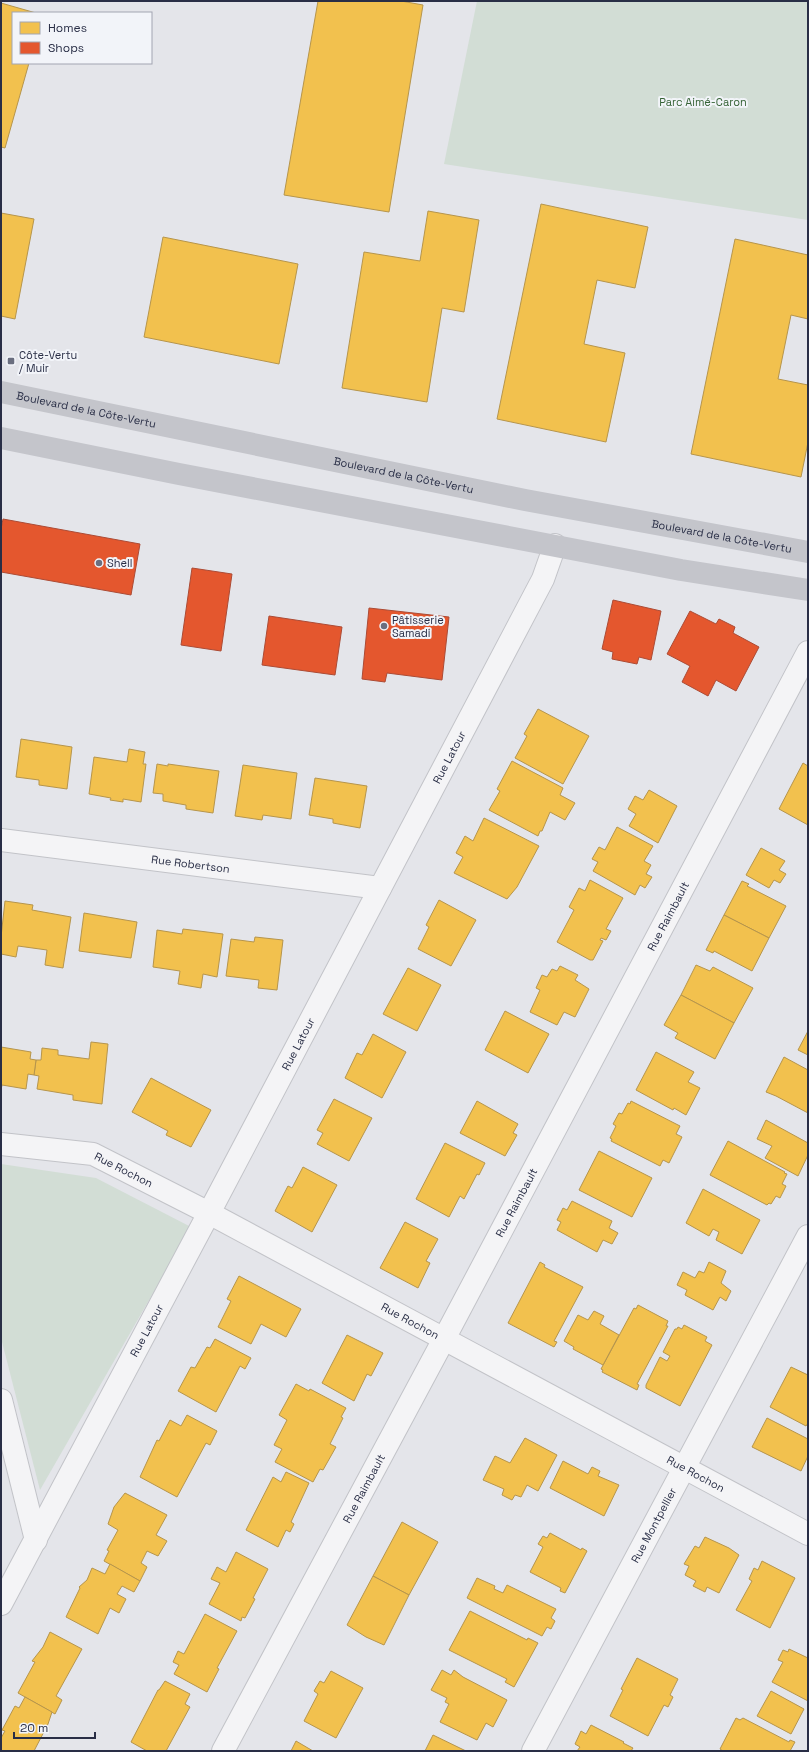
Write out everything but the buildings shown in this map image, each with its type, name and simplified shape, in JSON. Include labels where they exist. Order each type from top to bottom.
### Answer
[{"type":"main road","name":"Boulevard de la Côte-Vertu","points":[[1,392],[525,500],[808,552]]},
{"type":"main road","points":[[1,438],[179,474],[681,570],[808,590]]},
{"type":"street","name":"Rue Latour","points":[[1,1604],[543,579],[555,545]]},
{"type":"street","name":"Rue Raimbault","points":[[223,1751],[444,1339],[808,652]]},
{"type":"street","name":"Rue Robertson","points":[[1,840],[380,888]]},
{"type":"street","name":"Rue Rochon","points":[[1,1144],[94,1154],[209,1213],[808,1534]]},
{"type":"street","name":"Rue Montpellier","points":[[533,1751],[808,1236]]},
{"type":"street","points":[[1,1400],[36,1540]]},
{"type":"green space","name":"Parc Aimé-Caron","points":[[477,1],[808,1],[808,220],[444,164]]},
{"type":"green space","points":[[1,1164],[96,1178],[191,1227],[40,1490],[1,1338]]},
{"type":"place","name":"Côte-Vertu / Muir","points":[[11,361]]},
{"type":"place","name":"Shell","points":[[99,563]]},
{"type":"place","name":"Pâtisserie Samadi","points":[[384,626]]}]
